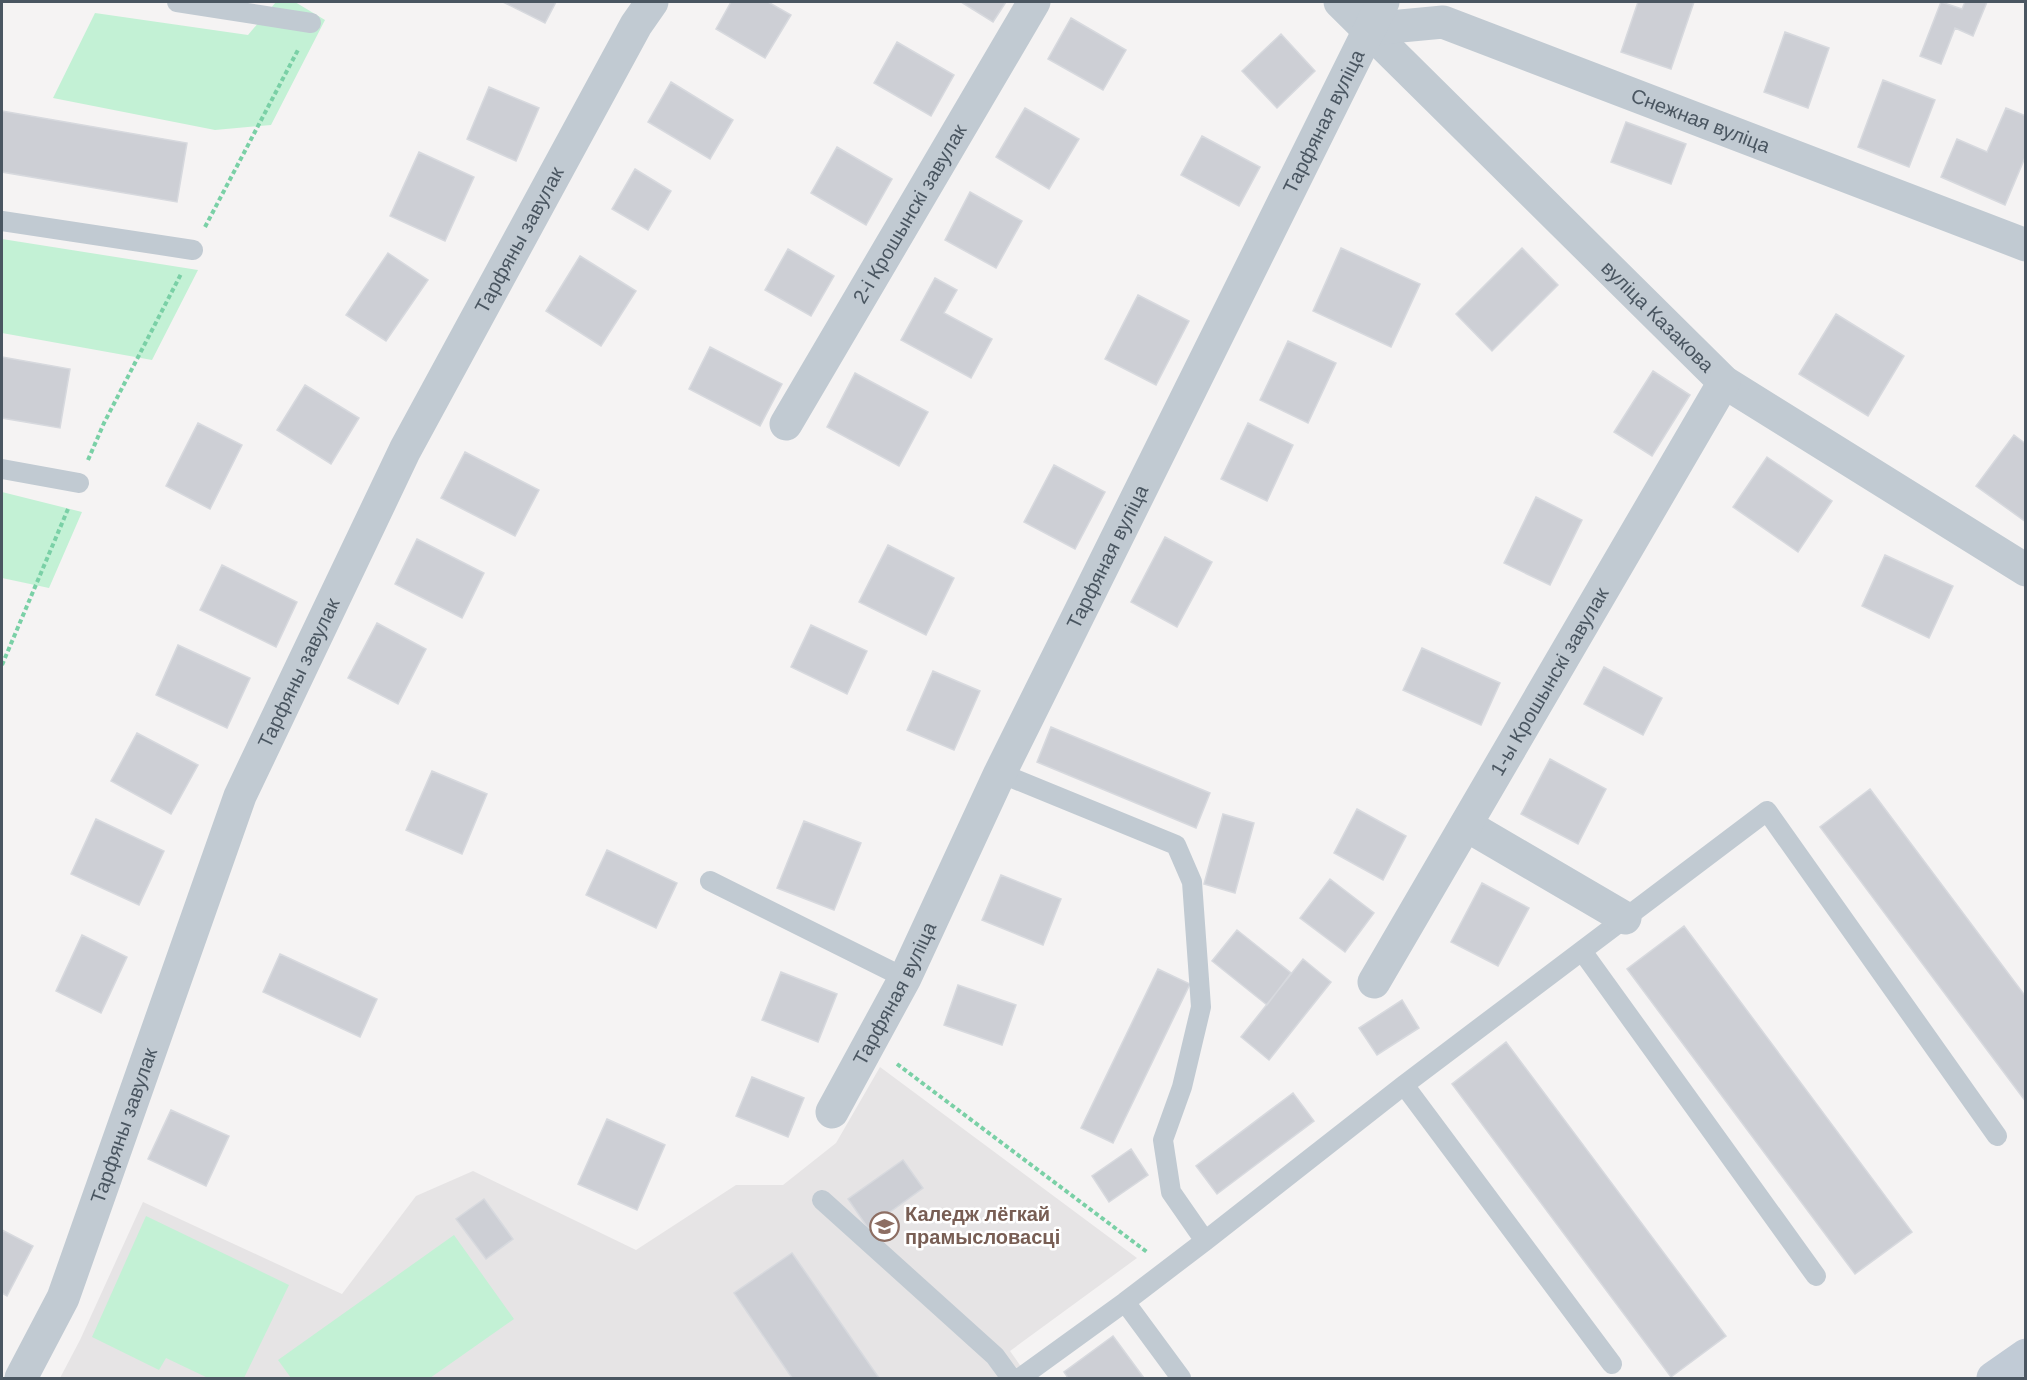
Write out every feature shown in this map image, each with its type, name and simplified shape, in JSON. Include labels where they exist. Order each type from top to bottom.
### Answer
[{"type":"main road","points":[[1993,1378],[2025,1355]]},
{"type":"street","name":"Тарфяны завулак","points":[[21,1378],[63,1298],[240,796],[405,450],[636,25],[652,2]]},
{"type":"street","name":"2-і Крошынскі завулак","points":[[786,424],[1034,2]]},
{"type":"street","name":"вуліца Казакова","points":[[1340,2],[1376,15],[1724,382],[2025,570]]},
{"type":"street","name":"Снежная вуліца","points":[[1376,15],[1443,22],[2025,245]]},
{"type":"street","name":"Тарфяная вуліца","points":[[832,1112],[905,978],[1000,773],[1376,15]]},
{"type":"street","name":"1-ы Крошынскі завулак","points":[[1374,982],[1724,382]]},
{"type":"street","points":[[1466,825],[1625,918]]},
{"type":"lane","points":[[177,2],[311,23]]},
{"type":"lane","points":[[2,221],[193,250]]},
{"type":"lane","points":[[2,469],[79,483]]},
{"type":"lane","points":[[1000,773],[1176,845],[1192,882],[1201,1007],[1182,1087],[1163,1140],[1171,1192],[1205,1241]]},
{"type":"lane","points":[[1020,1378],[1169,1269],[1404,1085],[1767,811],[1997,1136]]},
{"type":"lane","points":[[710,881],[905,978]]},
{"type":"lane","points":[[1582,951],[1816,1276]]},
{"type":"lane","points":[[1404,1085],[1612,1364]]},
{"type":"lane","points":[[822,1200],[995,1356],[1011,1378]]},
{"type":"lane","points":[[1125,1302],[1181,1378]]},
{"type":"path","points":[[2,664],[104,423],[311,23]]},
{"type":"path","points":[[870,1043],[1169,1269]]},
{"type":"shaded area","name":"Каледж лёгкай прамысловасці","points":[[880,1067],[1137,1258],[1010,1351],[1029,1378],[60,1378],[80,1340],[143,1202],[342,1294],[416,1196],[473,1171],[636,1250],[736,1185],[783,1185],[836,1143]]},
{"type":"green space","points":[[276,2],[295,2],[325,20],[271,125],[215,130],[53,98],[95,13],[248,35]]},
{"type":"green space","points":[[2,239],[198,270],[152,360],[2,333]]},
{"type":"green space","points":[[2,492],[82,512],[49,588],[2,578]]},
{"type":"green space","points":[[146,1216],[289,1285],[244,1378],[208,1378],[166,1358],[159,1370],[92,1337]]},
{"type":"green space","points":[[454,1235],[514,1319],[430,1378],[291,1378],[278,1360]]},
{"type":"building","points":[[503,2],[556,2],[545,23]]},
{"type":"building","points":[[731,2],[768,2],[791,15],[765,58],[716,29]]},
{"type":"building","points":[[961,2],[1006,2],[993,22]]},
{"type":"building","points":[[1638,2],[1694,2],[1671,69],[1621,52]]},
{"type":"building","points":[[1941,2],[1962,9],[1965,2],[1987,2],[1973,36],[1955,28],[1941,64],[1920,56]]},
{"type":"building","points":[[1071,18],[1126,50],[1103,90],[1048,59]]},
{"type":"building","points":[[1785,32],[1829,48],[1808,108],[1764,92]]},
{"type":"building","points":[[1281,34],[1315,71],[1277,108],[1242,71]]},
{"type":"building","points":[[897,42],[954,75],[931,116],[874,83]]},
{"type":"building","points":[[1883,80],[1935,100],[1909,167],[1858,147]]},
{"type":"building","points":[[671,82],[733,120],[710,159],[648,122]]},
{"type":"building","points":[[489,87],[539,108],[516,161],[467,139]]},
{"type":"building","points":[[1025,108],[1079,139],[1049,189],[996,157]]},
{"type":"building","points":[[2006,108],[2026,116],[2026,155],[2005,205],[1941,177],[1957,139],[1987,152]]},
{"type":"building","points":[[2,111],[187,143],[177,202],[2,172]]},
{"type":"building","points":[[1626,122],[1686,144],[1671,184],[1611,162]]},
{"type":"building","points":[[1202,136],[1260,167],[1239,206],[1181,175]]},
{"type":"building","points":[[837,147],[892,179],[866,225],[811,193]]},
{"type":"building","points":[[419,152],[474,177],[445,241],[390,216]]},
{"type":"building","points":[[635,169],[671,191],[648,230],[612,209]]},
{"type":"building","points":[[970,192],[1022,221],[996,268],[945,240]]},
{"type":"building","points":[[1341,248],[1420,284],[1391,347],[1313,311]]},
{"type":"building","points":[[1522,248],[1558,285],[1492,351],[1456,314]]},
{"type":"building","points":[[788,249],[834,276],[811,316],[765,290]]},
{"type":"building","points":[[388,253],[428,280],[386,341],[346,315]]},
{"type":"building","points":[[580,256],[636,291],[601,346],[546,311]]},
{"type":"building","points":[[935,278],[957,290],[944,313],[992,339],[971,378],[901,340]]},
{"type":"building","points":[[1138,295],[1189,321],[1156,385],[1105,359]]},
{"type":"building","points":[[1836,314],[1904,356],[1868,416],[1799,374]]},
{"type":"building","points":[[1288,341],[1336,363],[1308,423],[1260,400]]},
{"type":"building","points":[[710,347],[782,384],[760,426],[689,389]]},
{"type":"building","points":[[2,357],[70,369],[60,428],[2,418]]},
{"type":"building","points":[[1653,371],[1690,395],[1652,456],[1614,432]]},
{"type":"building","points":[[855,373],[928,412],[899,466],[827,427]]},
{"type":"building","points":[[305,385],[359,418],[331,464],[277,430]]},
{"type":"building","points":[[198,423],[242,445],[210,509],[166,486]]},
{"type":"building","points":[[1248,423],[1293,445],[1267,501],[1221,479]]},
{"type":"building","points":[[2014,435],[2026,444],[2026,522],[1976,486]]},
{"type":"building","points":[[465,452],[539,490],[515,536],[441,498]]},
{"type":"building","points":[[1767,457],[1832,501],[1798,552],[1733,507]]},
{"type":"building","points":[[1054,465],[1105,492],[1075,549],[1024,522]]},
{"type":"building","points":[[1536,497],[1582,520],[1550,585],[1504,563]]},
{"type":"building","points":[[1165,537],[1212,562],[1177,627],[1131,602]]},
{"type":"building","points":[[417,539],[484,573],[462,618],[395,584]]},
{"type":"building","points":[[888,545],[954,578],[926,635],[859,602]]},
{"type":"building","points":[[1885,555],[1953,586],[1929,638],[1862,606]]},
{"type":"building","points":[[222,565],[297,602],[276,647],[200,610]]},
{"type":"building","points":[[377,623],[426,649],[398,704],[348,678]]},
{"type":"building","points":[[811,625],[867,651],[847,694],[791,667]]},
{"type":"building","points":[[178,645],[250,678],[227,728],[156,695]]},
{"type":"building","points":[[1422,648],[1500,683],[1481,725],[1403,690]]},
{"type":"building","points":[[1604,667],[1662,698],[1643,735],[1584,704]]},
{"type":"building","points":[[933,671],[980,691],[954,750],[907,730]]},
{"type":"building","points":[[1051,727],[1210,793],[1196,828],[1037,762]]},
{"type":"building","points":[[137,733],[198,765],[171,814],[111,781]]},
{"type":"building","points":[[1550,759],[1606,789],[1578,844],[1521,814]]},
{"type":"building","points":[[432,771],[487,794],[462,854],[406,830]]},
{"type":"building","points":[[1870,789],[2026,997],[2026,1102],[1820,827]]},
{"type":"building","points":[[1357,809],[1406,836],[1383,880],[1334,853]]},
{"type":"building","points":[[1223,814],[1254,823],[1235,893],[1204,884]]},
{"type":"building","points":[[96,819],[164,851],[139,905],[71,874]]},
{"type":"building","points":[[804,821],[861,843],[834,910],[777,888]]},
{"type":"building","points":[[607,850],[677,883],[656,928],[586,895]]},
{"type":"building","points":[[1001,875],[1061,899],[1043,945],[982,920]]},
{"type":"building","points":[[1330,879],[1374,913],[1345,952],[1300,918]]},
{"type":"building","points":[[1482,883],[1529,908],[1498,966],[1451,942]]},
{"type":"building","points":[[1684,926],[1912,1232],[1855,1274],[1627,969]]},
{"type":"building","points":[[1237,930],[1291,973],[1267,1005],[1212,961]]},
{"type":"building","points":[[82,935],[127,957],[101,1013],[56,991]]},
{"type":"building","points":[[280,954],[377,999],[360,1037],[263,992]]},
{"type":"building","points":[[1303,959],[1331,982],[1269,1060],[1241,1037]]},
{"type":"building","points":[[1158,969],[1190,984],[1113,1143],[1081,1128]]},
{"type":"building","points":[[781,972],[837,994],[818,1042],[762,1020]]},
{"type":"building","points":[[958,985],[1016,1005],[1002,1045],[944,1025]]},
{"type":"building","points":[[1402,1000],[1419,1028],[1377,1055],[1359,1028]]},
{"type":"building","points":[[1506,1042],[1726,1336],[1671,1377],[1452,1084]]},
{"type":"building","points":[[752,1077],[804,1098],[788,1137],[736,1116]]},
{"type":"building","points":[[1293,1093],[1314,1121],[1217,1194],[1196,1166]]},
{"type":"building","points":[[171,1110],[229,1136],[206,1186],[148,1159]]},
{"type":"building","points":[[607,1119],[665,1145],[637,1210],[578,1184]]},
{"type":"building","points":[[1131,1149],[1148,1175],[1109,1202],[1092,1176]]},
{"type":"building","points":[[903,1160],[923,1188],[868,1228],[848,1199]]},
{"type":"building","points":[[484,1199],[513,1239],[486,1259],[456,1219]]},
{"type":"building","points":[[2,1230],[33,1246],[7,1296],[2,1293]]},
{"type":"building","points":[[792,1253],[879,1378],[792,1378],[734,1293]]},
{"type":"building","points":[[1113,1336],[1144,1378],[1068,1378],[1064,1372]]},
{"type":"place","name":"Каледж лёгкай прамысловасці","points":[[884,1226]]}]
